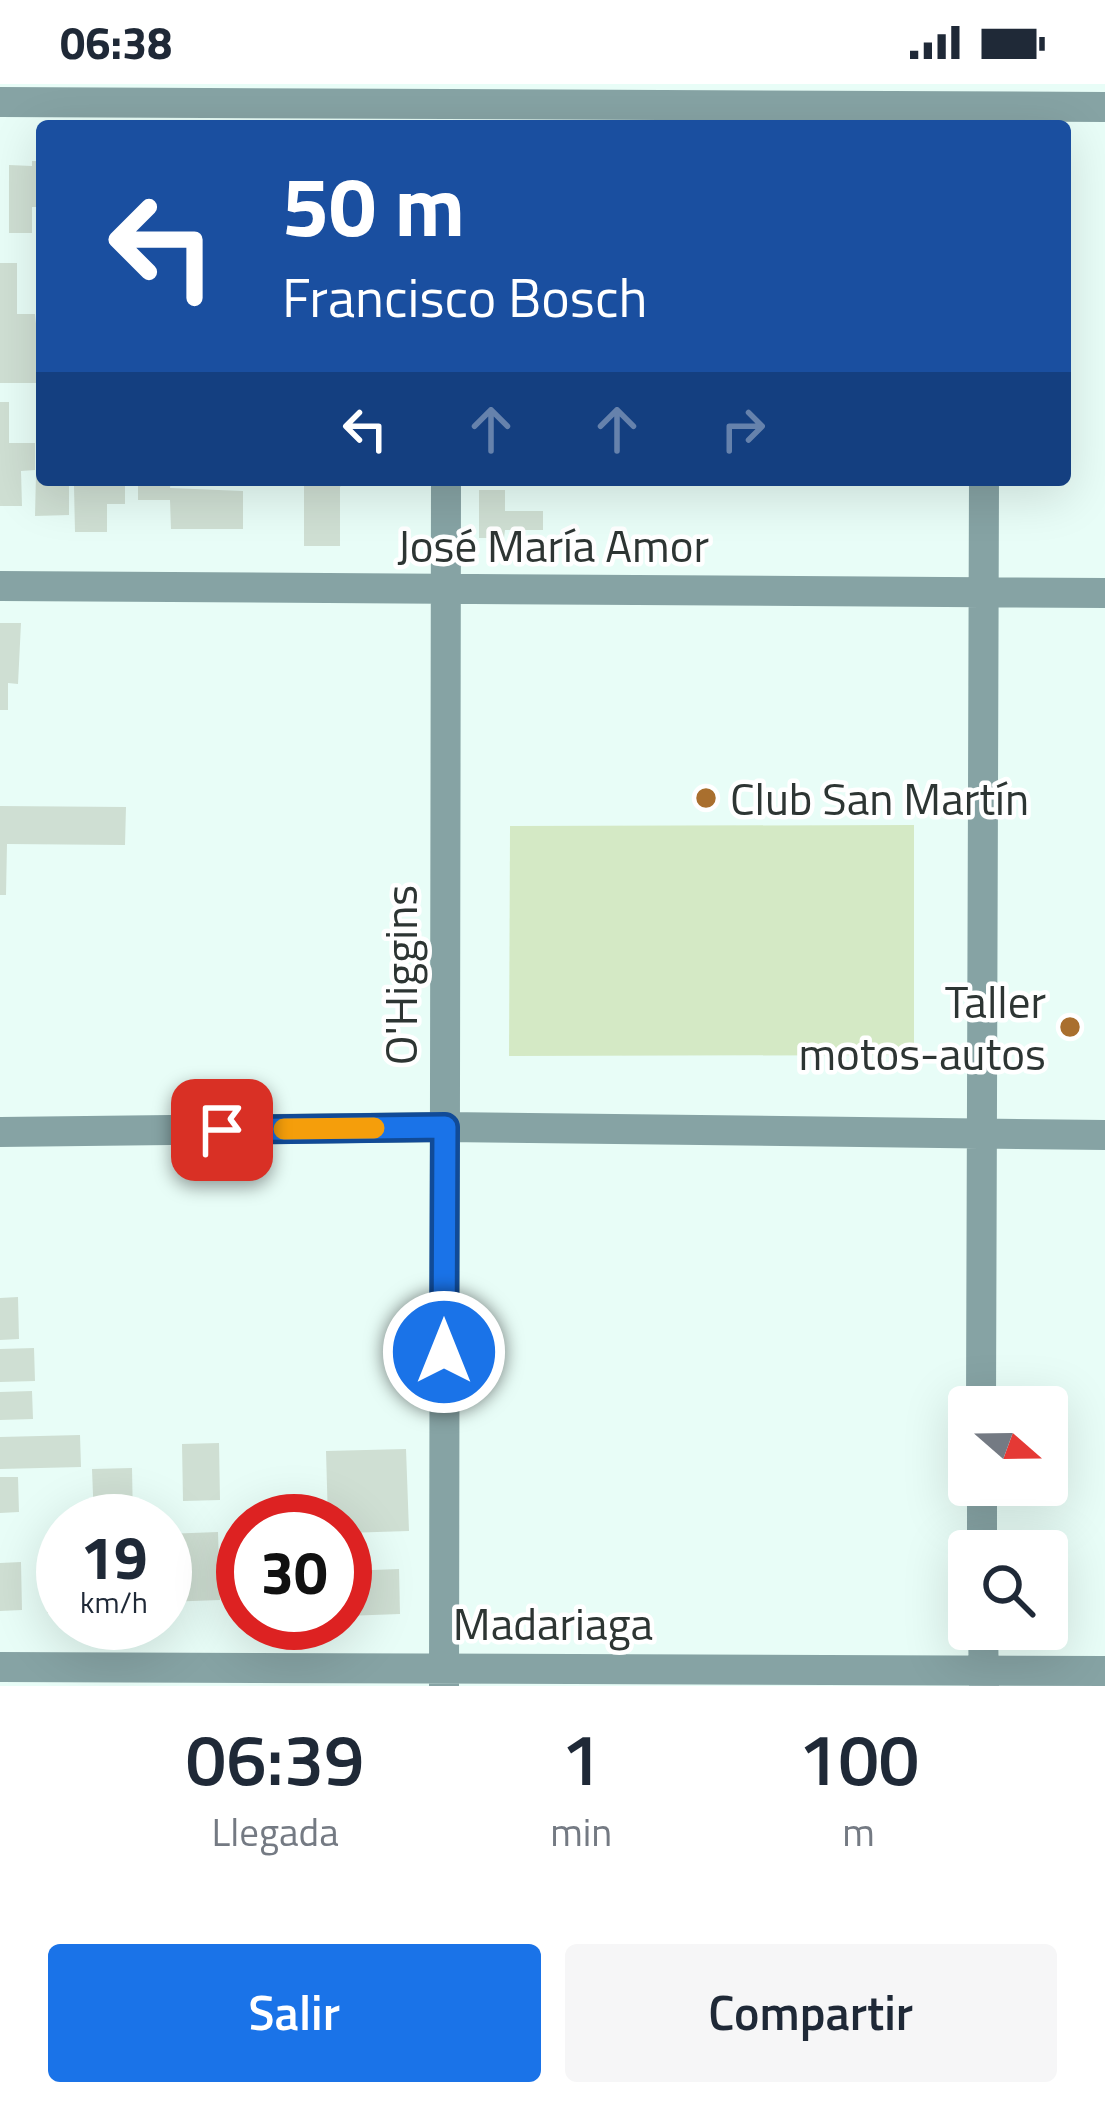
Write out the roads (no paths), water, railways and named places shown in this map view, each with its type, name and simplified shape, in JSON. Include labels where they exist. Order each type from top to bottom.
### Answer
[{"type":"street","points":[[0,102],[1105,107]]},
{"type":"street","name":"O'Higgins","points":[[444,1677],[446,486]]},
{"type":"street","points":[[981,1386],[978,1135],[985,486]]},
{"type":"street","name":"José María Amor","points":[[0,586],[1105,592]]},
{"type":"street","points":[[0,1132],[445,1127],[1105,1135]]},
{"type":"street","name":"Madariaga","points":[[0,1667],[444,1677],[984,1677],[1105,1671]]},
{"type":"place","name":"Club San Martín","points":[[706,798]]},
{"type":"place","name":"Taller motos-autos","points":[[1070,1027]]}]
